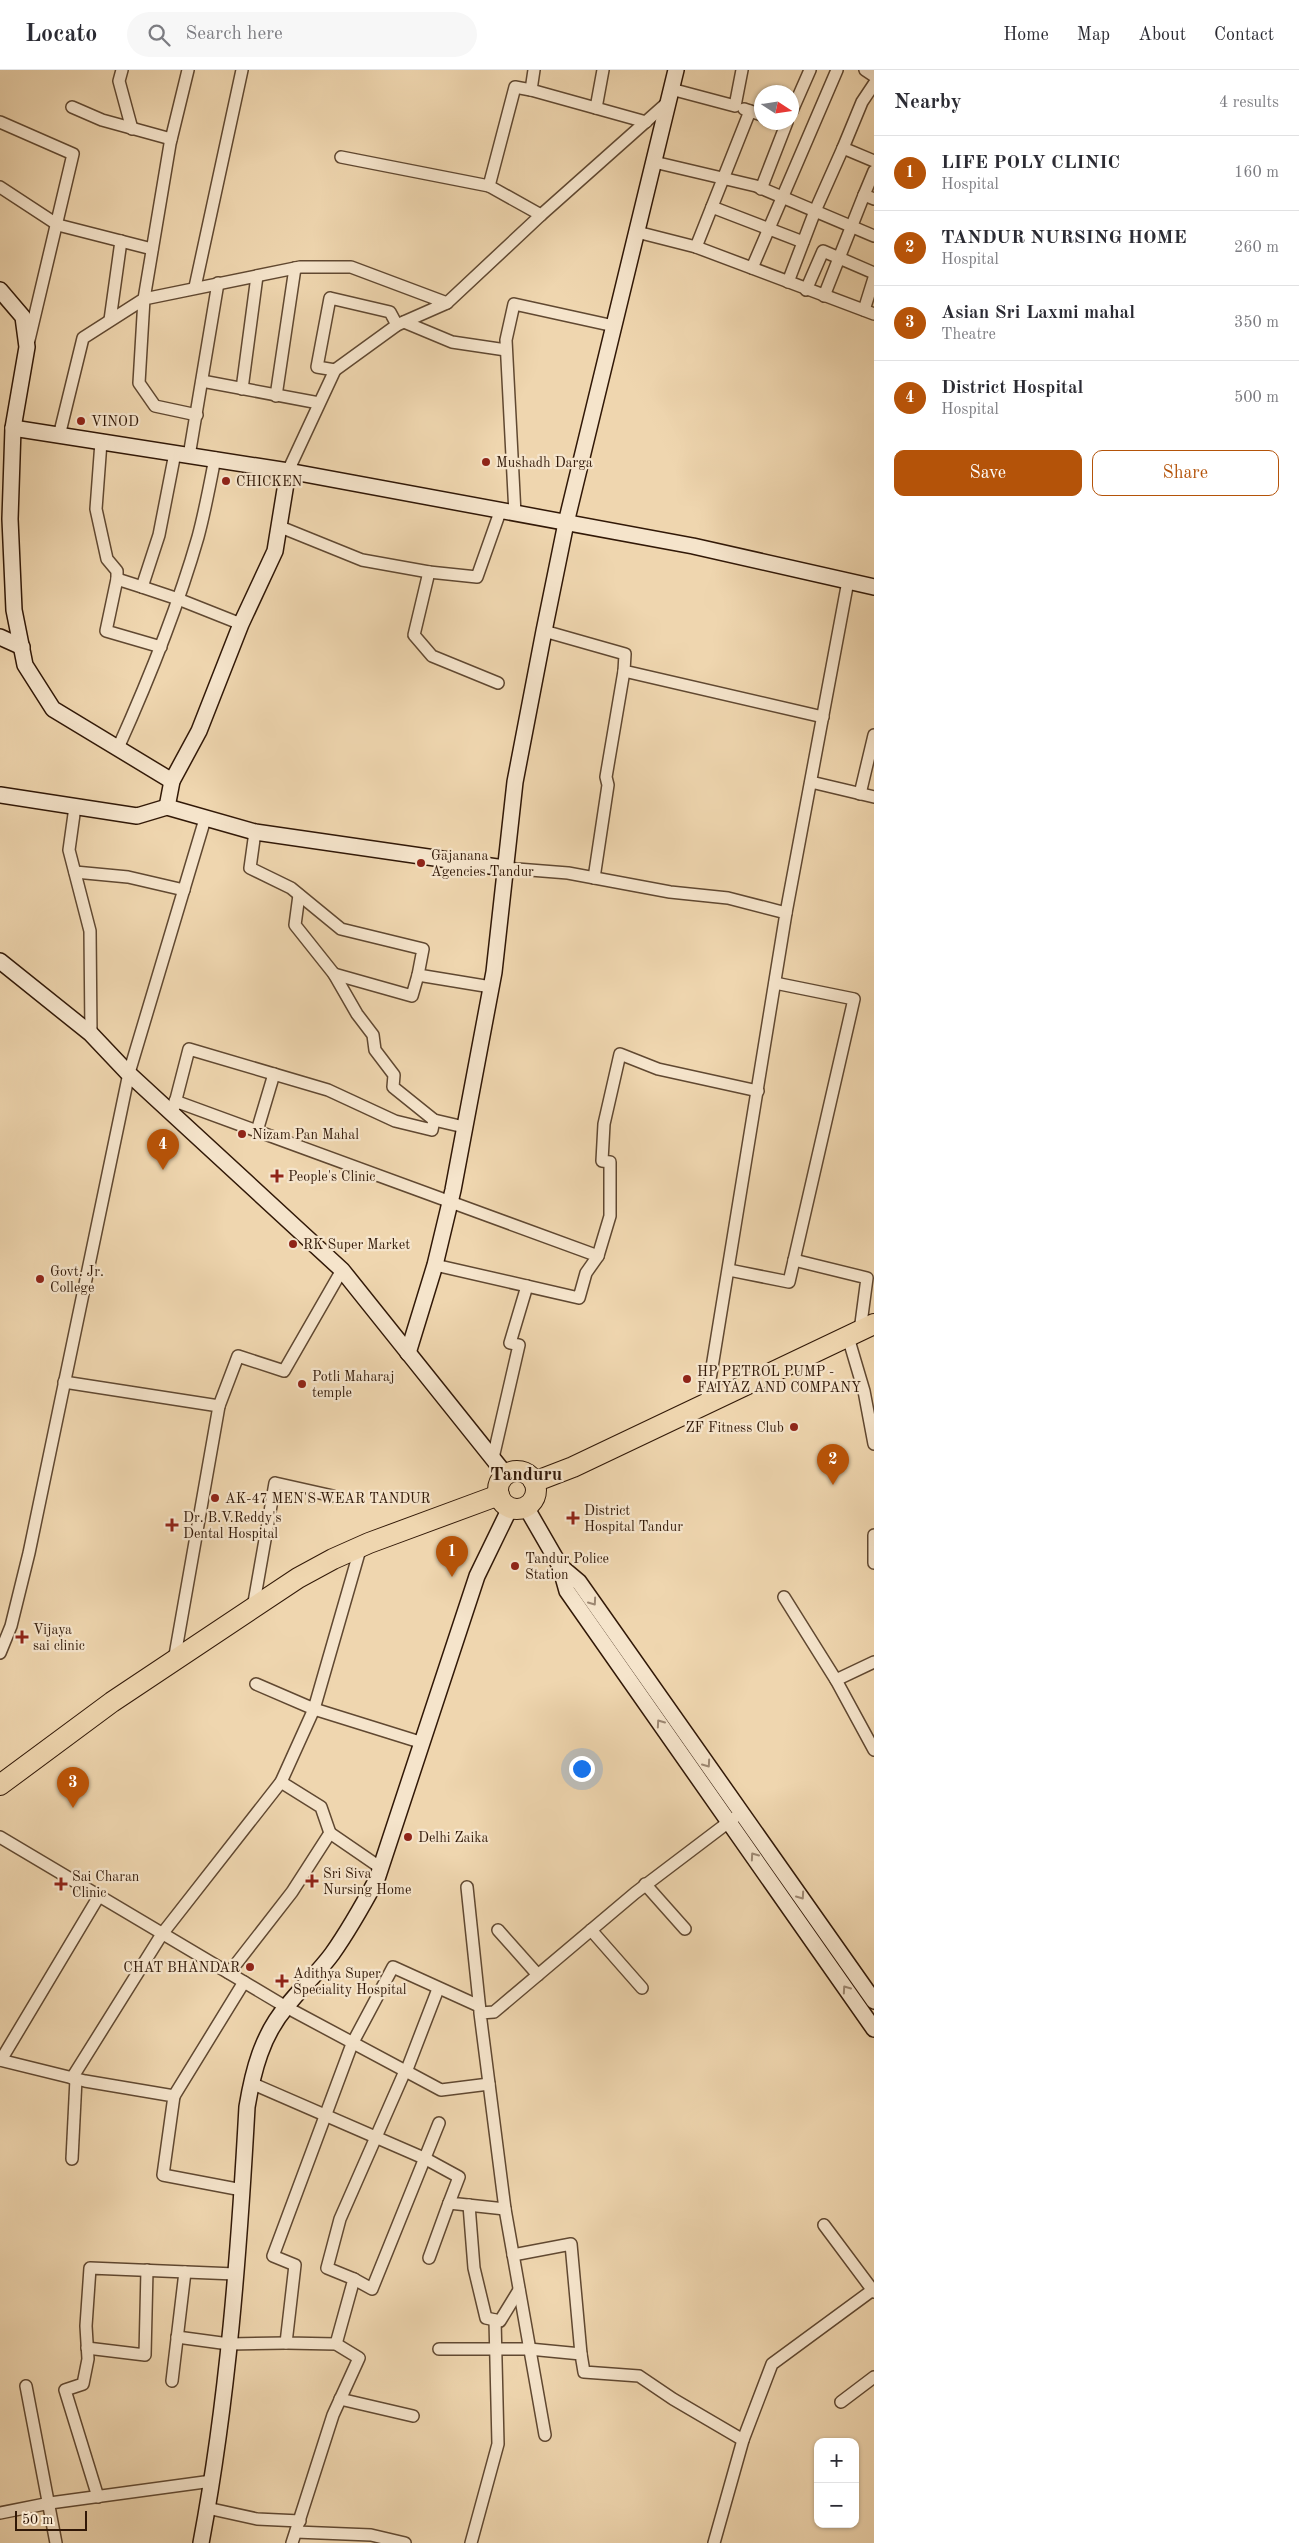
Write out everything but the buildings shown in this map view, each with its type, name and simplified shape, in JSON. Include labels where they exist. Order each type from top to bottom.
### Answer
[{"type":"highway","points":[[534,1482],[573,1467],[861,1331]]},
{"type":"highway","points":[[0,1785],[112,1702],[307,1573],[361,1546],[534,1498],[536,1492],[534,1482],[531,1477],[520,1471],[506,1475],[498,1487],[512,1503]]},
{"type":"street","points":[[122,70],[119,81],[132,129]]},
{"type":"street","points":[[188,70],[171,139],[144,298],[139,383],[155,406],[197,415]]},
{"type":"street","points":[[195,287],[242,70]]},
{"type":"street","points":[[531,90],[534,70]]},
{"type":"street","points":[[596,108],[603,70]]},
{"type":"street","points":[[735,106],[742,70]]},
{"type":"street","points":[[799,95],[810,70]]},
{"type":"street","points":[[752,268],[837,70]]},
{"type":"street","points":[[865,70],[874,76]]},
{"type":"street","points":[[675,81],[754,112]]},
{"type":"street","points":[[167,807],[172,781],[199,731],[241,624],[275,551],[288,470],[335,370],[400,323],[447,303],[541,215],[646,122],[675,81]]},
{"type":"street","points":[[408,1353],[435,1265],[451,1202],[491,987],[515,782],[566,523],[675,81]]},
{"type":"street","points":[[788,282],[815,211],[862,102],[874,84]]},
{"type":"street","points":[[489,186],[515,87],[646,122]]},
{"type":"street","points":[[72,107],[102,120],[171,139]]},
{"type":"street","points":[[696,247],[750,111]]},
{"type":"street","points":[[0,122],[73,154],[58,225],[27,347],[13,428],[10,519],[14,610],[25,665],[53,709],[172,781]]},
{"type":"street","points":[[761,188],[783,130]]},
{"type":"street","points":[[843,148],[874,161]]},
{"type":"street","points":[[341,157],[489,186],[541,215]]},
{"type":"street","points":[[654,162],[761,188],[874,236]]},
{"type":"street","points":[[824,296],[851,226],[869,197],[874,171]]},
{"type":"street","points":[[0,188],[58,225],[152,249]]},
{"type":"street","points":[[712,207],[803,242]]},
{"type":"street","points":[[637,232],[696,247],[806,290],[869,312],[874,278]]},
{"type":"street","points":[[110,320],[121,241]]},
{"type":"street","points":[[806,290],[823,252],[874,273]]},
{"type":"street","points":[[59,436],[82,338],[144,298],[295,268],[351,267],[447,303]]},
{"type":"street","points":[[276,396],[295,268]]},
{"type":"street","points":[[242,389],[257,276]]},
{"type":"street","points":[[142,587],[160,535],[182,454],[197,415],[218,283]]},
{"type":"street","points":[[0,290],[23,317],[27,347]]},
{"type":"street","points":[[335,370],[317,367],[330,298],[390,312],[400,323],[452,342],[506,350]]},
{"type":"street","points":[[515,514],[506,350],[506,340],[514,304],[614,326]]},
{"type":"street","points":[[202,381],[319,403]]},
{"type":"street","points":[[13,428],[288,470],[500,512],[693,546],[848,581],[873,584]]},
{"type":"street","points":[[101,442],[96,509],[107,558],[117,571],[106,631],[161,647]]},
{"type":"street","points":[[118,748],[161,647],[178,599],[198,536],[215,458]]},
{"type":"street","points":[[278,526],[362,560],[429,572],[477,577],[500,512]]},
{"type":"street","points":[[429,572],[414,635],[432,656],[498,683]]},
{"type":"street","points":[[117,579],[178,599],[241,624]]},
{"type":"street","points":[[706,1404],[786,913],[848,581]]},
{"type":"street","points":[[544,631],[625,654],[624,671],[606,777],[608,785],[594,878]]},
{"type":"street","points":[[0,637],[22,646]]},
{"type":"street","points":[[624,671],[822,717]]},
{"type":"street","points":[[860,794],[874,735]]},
{"type":"street","points":[[811,782],[874,797]]},
{"type":"street","points":[[0,795],[137,816],[167,807],[255,832],[504,868],[568,873],[670,892],[728,898],[786,913]]},
{"type":"street","points":[[75,806],[68,850],[90,931],[91,1034]]},
{"type":"street","points":[[0,1653],[11,1626],[26,1562],[129,1073],[204,819]]},
{"type":"street","points":[[255,832],[250,868],[291,888],[341,929],[423,949],[412,996],[334,974]]},
{"type":"street","points":[[75,872],[128,877],[184,890]]},
{"type":"street","points":[[299,895],[295,925],[334,974],[357,1014],[373,1035],[375,1050],[394,1075],[393,1087],[434,1120],[464,1127]]},
{"type":"street","points":[[0,961],[91,1034],[129,1073],[174,1107],[342,1270],[506,1475]]},
{"type":"street","points":[[418,975],[491,987]]},
{"type":"street","points":[[729,1270],[789,1282],[854,999],[775,983]]},
{"type":"street","points":[[174,1107],[189,1049],[328,1090],[395,1120],[432,1130],[434,1120]]},
{"type":"street","points":[[435,1265],[579,1298],[586,1273],[598,1256],[610,1216],[610,1162],[602,1160],[604,1124],[620,1054],[658,1070],[758,1091]]},
{"type":"street","points":[[257,1131],[274,1074]]},
{"type":"street","points":[[174,1107],[257,1131],[598,1256]]},
{"type":"street","points":[[794,1260],[867,1278],[861,1331],[864,1391],[874,1444]]},
{"type":"street","points":[[174,1661],[219,1406],[238,1356],[284,1371],[342,1270]]},
{"type":"street","points":[[493,1458],[519,1345],[510,1343],[526,1286]]},
{"type":"street","points":[[64,1382],[219,1406]]},
{"type":"street","points":[[253,1608],[275,1483],[333,1496]]},
{"type":"street","points":[[201,2543],[212,2480],[230,2344],[247,2107],[253,2071],[267,2036],[286,2007],[331,1956],[354,1923],[381,1868],[477,1576],[512,1503],[560,1566],[578,1582],[736,1817],[874,2029]]},
{"type":"street","points":[[874,1535],[874,1563]]},
{"type":"street","points":[[72,2159],[74,2078],[162,1934],[280,1782],[314,1709],[361,1546]]},
{"type":"street","points":[[784,1596],[836,1680],[874,1750]]},
{"type":"street","points":[[836,1680],[874,1662]]},
{"type":"street","points":[[256,1684],[314,1709],[423,1743]]},
{"type":"street","points":[[280,1782],[321,1807],[330,1833],[381,1868]]},
{"type":"street","points":[[286,2343],[295,2265],[273,2256],[325,2115],[354,2044],[393,1967],[480,2009],[494,2012],[646,1884],[736,1817]]},
{"type":"street","points":[[736,1817],[874,2001]]},
{"type":"street","points":[[229,1973],[292,1892],[330,1833]]},
{"type":"street","points":[[0,1837],[286,2007],[441,2090],[489,2084]]},
{"type":"street","points":[[646,1884],[685,1929]]},
{"type":"street","points":[[467,1887],[505,2209],[544,2435]]},
{"type":"street","points":[[99,1896],[1,2060],[74,2078],[174,2096]]},
{"type":"street","points":[[498,1930],[538,1975]]},
{"type":"street","points":[[591,1930],[642,1988]]},
{"type":"street","points":[[242,2190],[163,2175],[174,2096],[244,1982]]},
{"type":"street","points":[[438,1989],[406,2072],[340,2219],[327,2268],[372,2289],[439,2124]]},
{"type":"street","points":[[251,2083],[426,2160],[459,2177],[429,2258]]},
{"type":"street","points":[[449,2203],[505,2209]]},
{"type":"street","points":[[469,2205],[474,2268],[486,2318],[500,2321],[519,2290]]},
{"type":"street","points":[[714,2543],[743,2440],[772,2364],[874,2290],[824,2225]]},
{"type":"street","points":[[513,2256],[571,2244],[584,2372],[639,2376],[673,2399],[743,2440]]},
{"type":"street","points":[[98,2497],[65,2390],[83,2384],[88,2359],[86,2326],[90,2268],[235,2274]]},
{"type":"street","points":[[87,2348],[145,2354],[148,2270]]},
{"type":"street","points":[[172,2381],[185,2272]]},
{"type":"street","points":[[336,2344],[354,2279]]},
{"type":"street","points":[[471,2543],[498,2444],[495,2320]]},
{"type":"street","points":[[177,2337],[230,2344],[336,2344],[360,2358],[333,2415],[292,2543]]},
{"type":"street","points":[[439,2349],[530,2348],[581,2354]]},
{"type":"street","points":[[841,2402],[874,2376]]},
{"type":"street","points":[[26,2386],[50,2503],[56,2543]]},
{"type":"street","points":[[340,2399],[413,2416]]},
{"type":"street","points":[[0,2513],[50,2503],[212,2480]]},
{"type":"street","points":[[207,2508],[298,2526],[331,2538],[372,2536],[405,2543]]},
{"type":"place","name":"VINOD","points":[[81,421]]},
{"type":"place","name":"Mushadh Darga","points":[[486,462]]},
{"type":"place","name":"CHICKEN","points":[[226,481]]},
{"type":"place","name":"Gajanana Agencies Tandur","points":[[421,863]]},
{"type":"place","name":"Nizam Pan Mahal","points":[[242,1134]]},
{"type":"place","name":"District Hospital","points":[[163,1170]]},
{"type":"place","name":"People's Clinic","points":[[277,1176]]},
{"type":"place","name":"RK Super Market","points":[[293,1244]]},
{"type":"place","name":"Govt. Jr. College","points":[[40,1279]]},
{"type":"place","name":"HP PETROL PUMP - FAIYAZ AND COMPANY","points":[[687,1379]]},
{"type":"place","name":"Potli Maharaj temple","points":[[302,1384]]},
{"type":"place","name":"ZF Fitness Club","points":[[794,1427]]},
{"type":"place","name":"TANDUR NURSING HOME","points":[[833,1485]]},
{"type":"place","name":"AK-47 MEN'S WEAR TANDUR","points":[[215,1498]]},
{"type":"place","name":"District Hospital Tandur","points":[[573,1518]]},
{"type":"place","name":"Dr. B.V.Reddy's Dental Hospital","points":[[172,1525]]},
{"type":"place","name":"Tandur Police Station","points":[[515,1566]]},
{"type":"place","name":"LIFE POLY CLINIC","points":[[452,1577]]},
{"type":"place","name":"Vijaya sai clinic","points":[[22,1637]]},
{"type":"place","name":"Asian Sri Laxmi mahal","points":[[73,1808]]},
{"type":"place","name":"Delhi Zaika","points":[[408,1837]]},
{"type":"place","name":"Sri Siva Nursing Home","points":[[312,1881]]},
{"type":"place","name":"Sai Charan Clinic","points":[[61,1884]]},
{"type":"place","name":"CHAT BHANDAR","points":[[250,1967]]},
{"type":"place","name":"Adithya Super Speciality Hospital","points":[[282,1981]]},
{"type":"district","name":"Tanduru","points":[[526,1473]]}]
